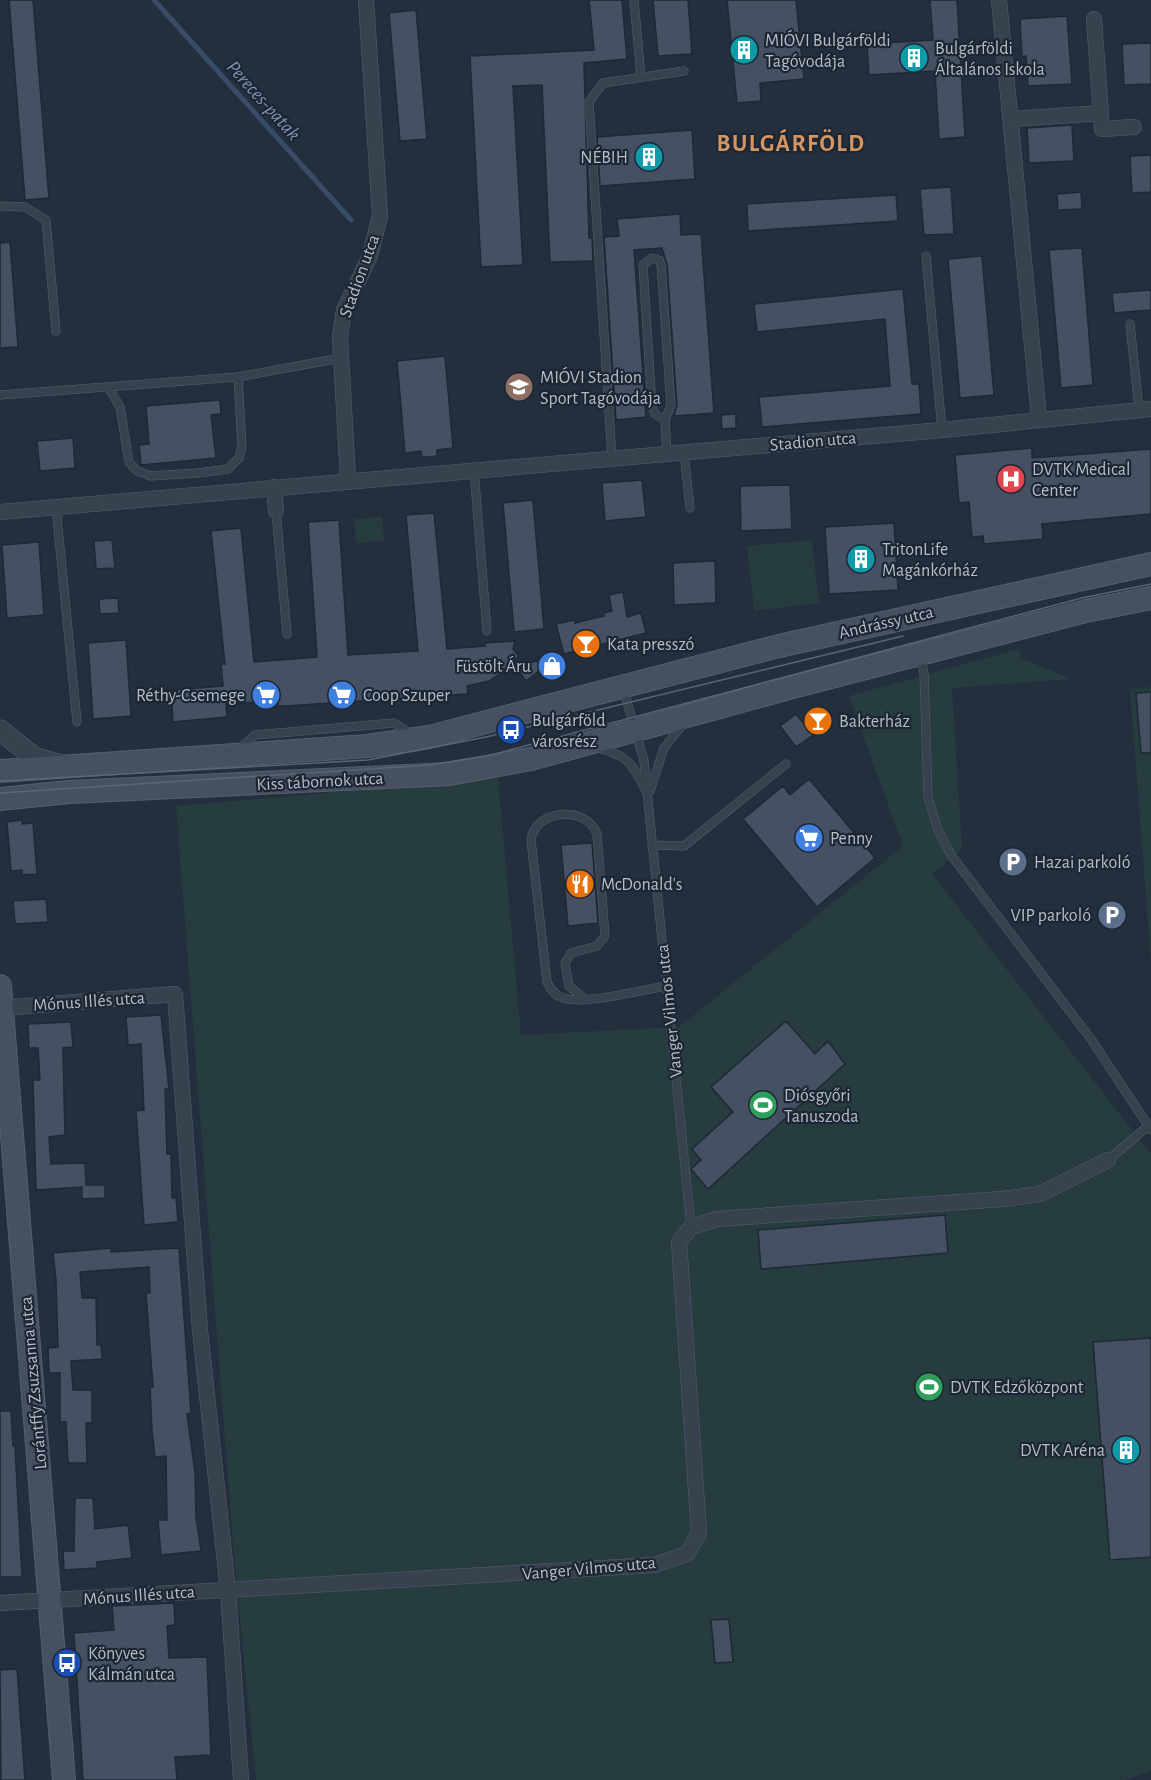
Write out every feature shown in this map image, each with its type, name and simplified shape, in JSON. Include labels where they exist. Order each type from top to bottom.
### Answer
[{"type":"main road","name":"Andrássy utca","points":[[623,686],[791,644],[1151,564]]},
{"type":"main road","points":[[636,730],[1086,611],[1151,598]]},
{"type":"main road","name":"Kiss tábornok utca","points":[[0,771],[368,746],[417,738],[623,686]]},
{"type":"main road","name":"Kiss tábornok utca","points":[[0,799],[69,792],[450,774],[531,759],[636,730]]},
{"type":"main road","name":"Lorántffy Zsuzsanna utca","points":[[1,997],[64,1780]]},
{"type":"street","name":"Stadion utca","points":[[348,480],[340,337],[344,310],[370,256],[380,216],[366,0]]},
{"type":"street","points":[[999,0],[1040,418]]},
{"type":"street","points":[[1094,19],[1102,129],[1134,127]]},
{"type":"street","points":[[1011,119],[1101,113]]},
{"type":"street","name":"Stadion utca","points":[[0,512],[56,505],[942,430],[1040,418],[1145,409]]},
{"type":"street","points":[[274,487],[276,511]]},
{"type":"street","points":[[0,730],[33,757],[67,766]]},
{"type":"street","name":"Mónus Illés utca","points":[[1,997],[175,994],[200,1330],[228,1590],[51,1601]]},
{"type":"street","points":[[691,1227],[717,1219],[1040,1194],[1108,1160]]},
{"type":"street","name":"Vanger Vilmos utca","points":[[228,1590],[655,1565],[687,1554],[699,1533],[679,1242],[691,1227]]},
{"type":"street","points":[[228,1590],[241,1780]]},
{"type":"street","points":[[0,1603],[51,1601]]},
{"type":"lane","points":[[634,0],[641,77]]},
{"type":"lane","points":[[612,458],[589,102],[603,82],[684,70]]},
{"type":"lane","points":[[0,206],[25,207],[46,220],[56,331]]},
{"type":"lane","points":[[926,256],[942,430]]},
{"type":"lane","points":[[665,420],[655,414],[652,407],[643,265],[652,258],[659,260],[661,264],[672,405],[665,420],[667,453]]},
{"type":"lane","name":"Stadion utca","points":[[1130,324],[1145,409]]},
{"type":"lane","points":[[0,396],[238,376],[341,358]]},
{"type":"lane","points":[[108,387],[120,407],[129,462],[137,471],[151,476],[198,473],[228,469],[239,458],[242,446],[238,376]]},
{"type":"lane","points":[[684,452],[690,508]]},
{"type":"lane","points":[[474,470],[487,631]]},
{"type":"lane","points":[[56,505],[77,723]]},
{"type":"lane","points":[[276,511],[287,634]]},
{"type":"lane","points":[[920,655],[924,673],[928,796],[938,830],[951,855],[1091,1039],[1150,1128],[1108,1160]]},
{"type":"lane","name":"Vanger Vilmos utca","points":[[623,686],[644,761],[691,1227]]},
{"type":"lane","points":[[648,795],[664,748],[690,715]]},
{"type":"lane","points":[[585,745],[619,753],[627,760],[648,795]]},
{"type":"lane","points":[[652,845],[684,846],[786,764]]},
{"type":"lane","points":[[586,1000],[569,986],[565,963],[571,953],[597,946],[605,936],[597,834],[591,823],[580,816],[545,818],[534,826],[531,840],[548,982],[552,992],[560,998],[586,1000],[666,986]]},
{"type":"green space","points":[[382,517],[384,541],[356,543],[354,519]]},
{"type":"green space","points":[[812,540],[819,603],[754,611],[747,546]]},
{"type":"green space","points":[[1019,649],[1021,658],[1071,679],[952,688],[962,849],[932,874],[1151,1154],[1151,1771],[1125,1780],[256,1780],[235,1569],[176,806],[498,778],[521,1035],[679,1027],[903,846],[849,696]]},
{"type":"green space","points":[[1151,687],[1151,962],[1130,689]]},
{"type":"building","points":[[9,0],[33,0],[49,198],[25,200]]},
{"type":"building","points":[[589,0],[622,0],[627,59],[584,63],[589,238],[592,238],[593,261],[550,262],[542,85],[513,86],[523,265],[481,267],[470,56],[594,50]]},
{"type":"building","points":[[653,0],[688,0],[692,54],[658,56]]},
{"type":"building","points":[[727,0],[796,0],[804,79],[760,83],[761,101],[737,103]]},
{"type":"building","name":"Bulgárföldi Általános Iskola","points":[[930,0],[957,0],[965,137],[939,139],[935,71],[869,75],[867,44],[933,40]]},
{"type":"building","points":[[416,10],[427,139],[400,141],[389,13]]},
{"type":"building","points":[[1067,16],[1072,84],[1028,86],[1026,56],[1022,57],[1020,19]]},
{"type":"building","points":[[1151,43],[1151,84],[1124,85],[1122,44]]},
{"type":"building","points":[[1072,125],[1074,161],[1029,163],[1027,128]]},
{"type":"building","name":"NÉBIH","points":[[692,130],[695,179],[600,186],[597,137]]},
{"type":"building","points":[[1151,155],[1151,192],[1132,193],[1130,156]]},
{"type":"building","points":[[951,187],[954,234],[924,235],[920,189]]},
{"type":"building","points":[[1081,192],[1082,209],[1058,210],[1057,194]]},
{"type":"building","points":[[896,195],[898,221],[748,231],[747,204]]},
{"type":"building","points":[[680,214],[681,235],[701,234],[714,413],[674,416],[677,405],[667,264],[662,248],[634,250],[646,417],[616,420],[604,237],[619,236],[617,219]]},
{"type":"building","points":[[10,242],[18,347],[0,348],[0,243]]},
{"type":"building","points":[[1082,248],[1093,385],[1061,388],[1049,250]]},
{"type":"building","points":[[982,256],[994,395],[960,398],[948,259]]},
{"type":"building","points":[[903,289],[912,384],[919,384],[921,414],[762,427],[759,397],[890,386],[885,319],[757,332],[754,304]]},
{"type":"building","points":[[1151,290],[1151,310],[1114,313],[1112,293]]},
{"type":"building","points":[[445,356],[453,448],[437,450],[437,456],[429,457],[422,457],[421,451],[405,453],[397,361]]},
{"type":"building","points":[[220,400],[221,414],[211,415],[216,458],[141,465],[139,445],[149,444],[146,406]]},
{"type":"building","points":[[736,414],[736,428],[722,429],[721,415]]},
{"type":"building","points":[[73,438],[75,468],[40,471],[37,441]]},
{"type":"building","name":"DVTK Medical Center","points":[[1032,448],[1032,458],[1151,449],[1151,514],[1042,524],[1043,539],[984,544],[983,536],[972,537],[969,502],[959,503],[955,455]]},
{"type":"building","points":[[642,480],[646,517],[605,521],[602,483]]},
{"type":"building","points":[[790,485],[792,529],[741,531],[740,486]]},
{"type":"building","points":[[533,500],[544,629],[514,632],[503,503]]},
{"type":"building","points":[[434,513],[447,649],[515,641],[513,649],[519,656],[501,673],[489,681],[467,686],[468,694],[286,706],[278,706],[278,701],[226,704],[227,717],[173,722],[171,690],[223,686],[221,664],[225,664],[211,531],[241,528],[254,662],[317,657],[308,522],[339,520],[348,655],[418,651],[406,515]]},
{"type":"building","name":"TritonLife Magánkórház","points":[[894,523],[898,590],[829,594],[825,527]]},
{"type":"building","points":[[112,540],[115,568],[96,569],[94,541]]},
{"type":"building","points":[[39,542],[44,615],[7,618],[2,545]]},
{"type":"building","points":[[715,561],[716,603],[674,605],[673,563]]},
{"type":"building","points":[[623,592],[627,617],[641,613],[646,633],[564,654],[556,624],[575,620],[575,623],[604,616],[604,613],[612,611],[609,595]]},
{"type":"building","points":[[118,598],[119,613],[100,614],[99,599]]},
{"type":"building","points":[[126,640],[131,716],[93,719],[88,643]]},
{"type":"building","points":[[558,656],[562,672],[547,675],[545,666],[526,681],[515,666]]},
{"type":"building","points":[[1151,692],[1151,753],[1141,753],[1136,693]]},
{"type":"building","points":[[796,714],[813,735],[796,747],[780,726]]},
{"type":"building","name":"Penny","points":[[809,779],[875,858],[817,907],[743,819],[783,786],[790,795]]},
{"type":"building","points":[[22,820],[22,824],[33,823],[37,874],[22,875],[22,870],[11,871],[7,822]]},
{"type":"building","name":"McDonald's","points":[[592,843],[598,923],[568,926],[561,845]]},
{"type":"building","points":[[46,899],[48,922],[15,924],[13,901]]},
{"type":"building","points":[[161,1015],[169,1089],[165,1089],[167,1154],[171,1154],[172,1198],[176,1198],[178,1222],[144,1225],[136,1111],[144,1110],[141,1044],[128,1045],[126,1017]]},
{"type":"building","name":"Diósgyőri Tanuszoda","points":[[786,1021],[815,1054],[828,1041],[845,1064],[708,1189],[691,1169],[701,1160],[692,1149],[733,1112],[711,1087]]},
{"type":"building","points":[[71,1022],[73,1047],[63,1048],[65,1135],[49,1137],[51,1164],[85,1163],[86,1185],[105,1185],[105,1198],[82,1199],[82,1187],[36,1190],[33,1080],[40,1080],[38,1048],[29,1048],[28,1024]]},
{"type":"building","points":[[945,1215],[948,1253],[761,1269],[758,1230]]},
{"type":"building","points":[[111,1248],[111,1252],[179,1248],[191,1413],[187,1414],[195,1472],[196,1517],[201,1551],[161,1555],[158,1520],[167,1520],[166,1456],[155,1457],[152,1431],[150,1387],[153,1387],[146,1293],[150,1293],[149,1267],[80,1272],[82,1298],[96,1298],[97,1345],[101,1344],[102,1359],[71,1361],[73,1390],[92,1390],[92,1423],[86,1423],[87,1463],[68,1463],[66,1422],[60,1422],[60,1373],[49,1373],[48,1348],[58,1347],[53,1253]]},
{"type":"building","name":"DVTK Aréna","points":[[1151,1338],[1151,1557],[1110,1560],[1093,1342]]},
{"type":"building","points":[[0,1411],[11,1411],[22,1577],[0,1577]]},
{"type":"building","points":[[75,1498],[93,1498],[95,1529],[128,1525],[132,1558],[97,1562],[97,1568],[64,1570],[63,1551],[74,1551]]},
{"type":"building","points":[[174,1603],[175,1625],[167,1626],[169,1658],[207,1657],[211,1755],[175,1757],[177,1780],[83,1780],[74,1633],[114,1630],[112,1606]]},
{"type":"building","points":[[729,1619],[733,1662],[715,1663],[711,1620]]},
{"type":"building","points":[[17,1669],[25,1780],[1,1780],[0,1670]]},
{"type":"waterway","name":"Pereces-patak","points":[[154,0],[351,220]]},
{"type":"tram line","points":[[0,793],[430,765],[491,755],[1082,598],[1151,584]]},
{"type":"tram line","points":[[0,781],[368,760],[486,737],[903,636]]},
{"type":"place","name":"MIÓVI Bulgárföldi Tagóvodája","points":[[744,50]]},
{"type":"place","name":"Bulgárföldi Általános Iskola","points":[[914,58]]},
{"type":"place","name":"NÉBIH","points":[[649,157]]},
{"type":"place","name":"MIÓVI Stadion Sport Tagóvodája","points":[[519,387]]},
{"type":"place","name":"DVTK Medical Center","points":[[1011,479]]},
{"type":"place","name":"TritonLife Magánkórház","points":[[861,559]]},
{"type":"place","name":"Kata presszó","points":[[586,644]]},
{"type":"place","name":"Füstölt Áru","points":[[552,666]]},
{"type":"place","name":"Réthy-Csemege","points":[[266,695]]},
{"type":"place","name":"Coop Szuper","points":[[342,695]]},
{"type":"place","name":"Bakterház","points":[[818,721]]},
{"type":"place","name":"Bulgárföld városrész","points":[[511,730]]},
{"type":"place","name":"Penny","points":[[809,838]]},
{"type":"place","name":"Hazai parkoló","points":[[1013,862]]},
{"type":"place","name":"McDonald's","points":[[580,884]]},
{"type":"place","name":"VIP parkoló","points":[[1112,915]]},
{"type":"place","name":"Diósgyőri Tanuszoda","points":[[763,1105]]},
{"type":"place","name":"DVTK Edzőközpont","points":[[929,1387]]},
{"type":"place","name":"DVTK Aréna","points":[[1126,1450]]},
{"type":"place","name":"Könyves Kálmán utca","points":[[67,1663]]},
{"type":"district","name":"BULGÁRFÖLD","points":[[791,143]]}]
